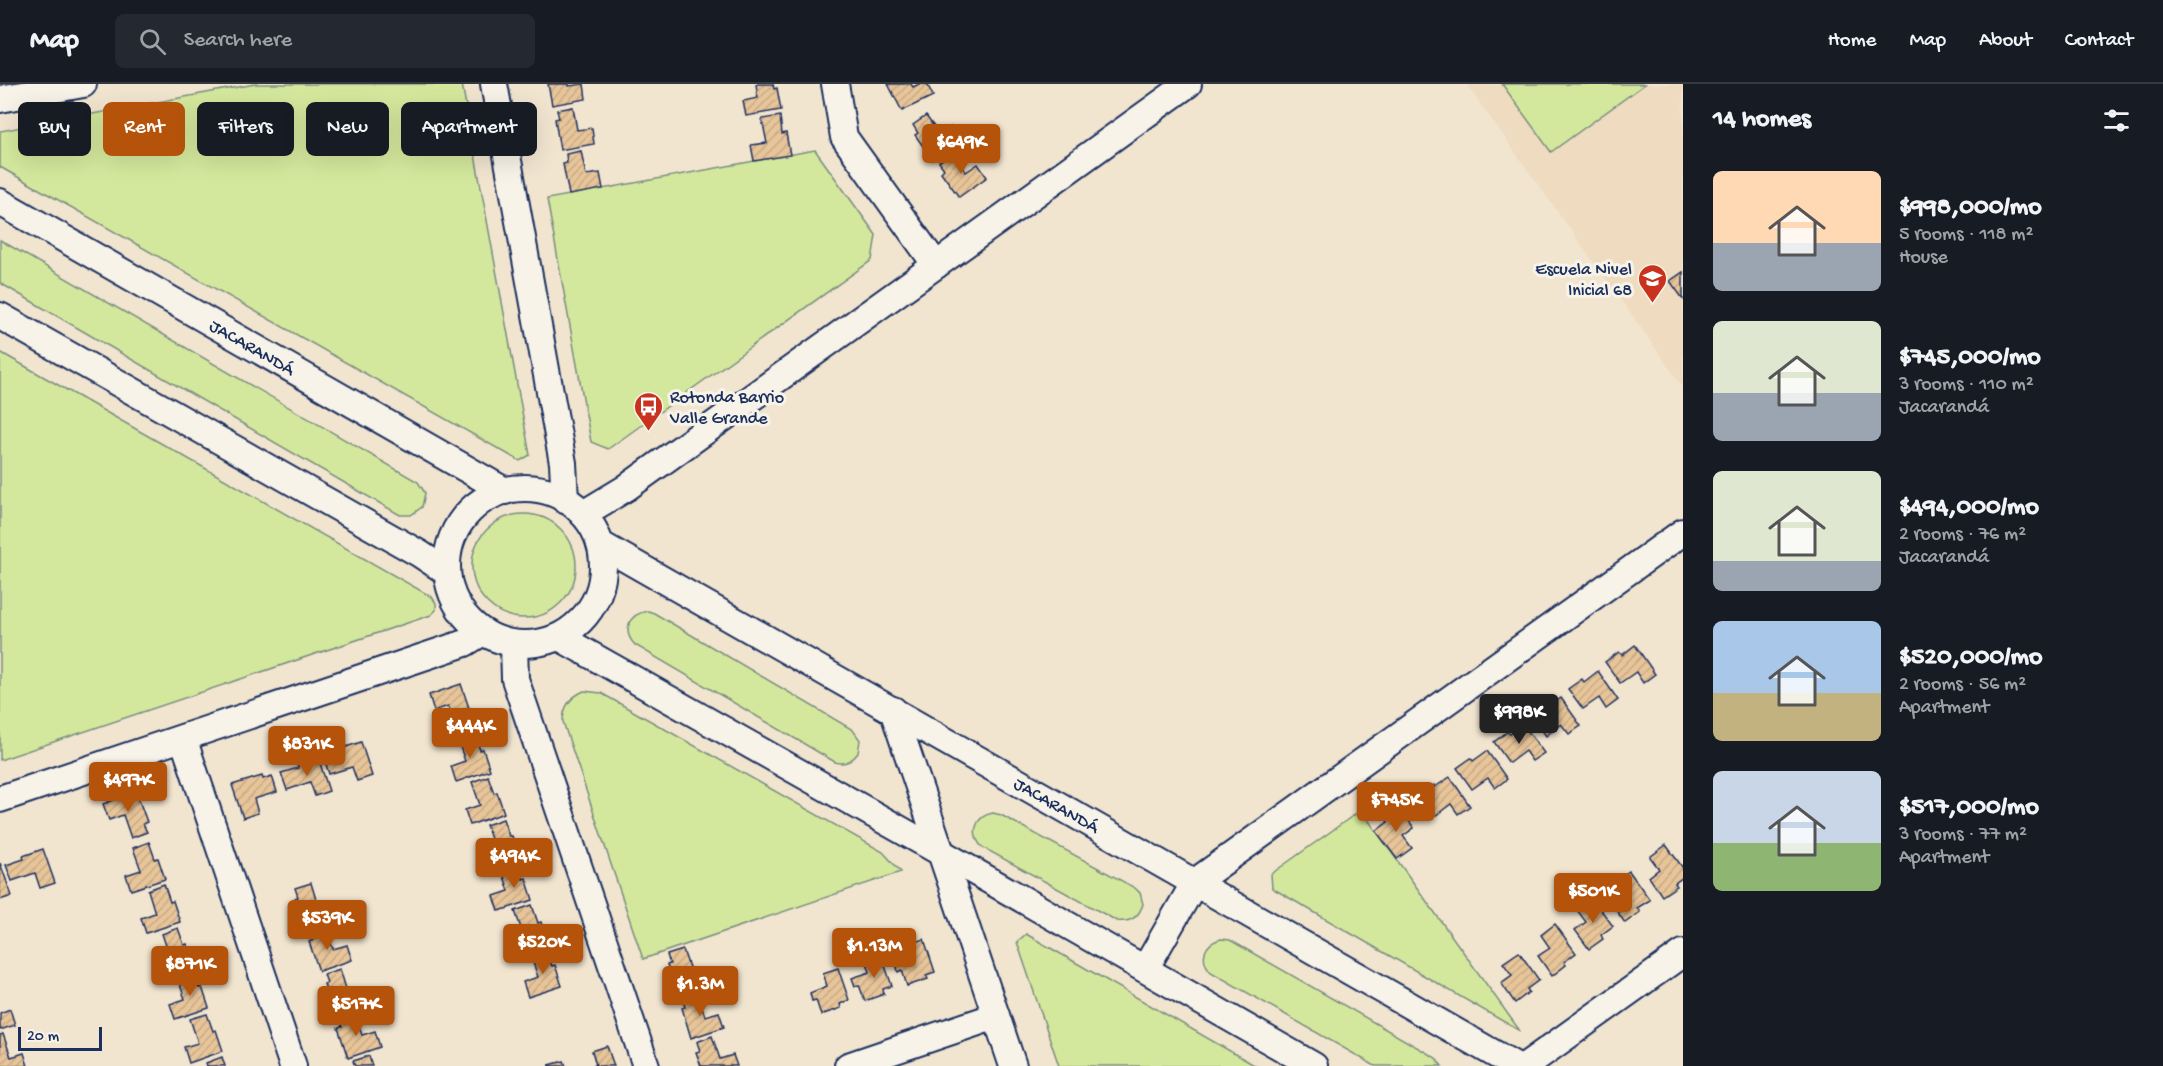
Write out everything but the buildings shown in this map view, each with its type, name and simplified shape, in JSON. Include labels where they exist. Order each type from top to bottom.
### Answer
[{"type":"street","points":[[0,99],[83,84]]},
{"type":"street","points":[[494,84],[563,463],[574,507]]},
{"type":"street","points":[[835,84],[844,137],[936,265]]},
{"type":"street","points":[[574,507],[626,488],[1188,84]]},
{"type":"street","name":"JACARANDÁ","points":[[0,202],[505,491]]},
{"type":"street","points":[[0,316],[420,554],[447,572]]},
{"type":"street","points":[[526,488],[546,491],[574,507],[596,533],[600,544],[603,566],[600,587],[591,607],[577,624],[559,637],[530,644],[514,644],[498,640],[483,632],[458,606],[450,589],[447,572],[449,550],[456,530],[469,512],[485,499],[505,491],[526,488]]},
{"type":"street","points":[[1145,969],[1195,882],[1683,532]]},
{"type":"street","name":"JACARANDÁ","points":[[600,544],[1516,1066]]},
{"type":"street","points":[[0,799],[465,643],[483,632]]},
{"type":"street","points":[[559,637],[1314,1066]]},
{"type":"street","points":[[514,644],[515,679],[646,1066]]},
{"type":"street","points":[[893,710],[1013,1066]]},
{"type":"street","points":[[183,738],[293,1066]]},
{"type":"street","points":[[1525,1066],[1683,952]]},
{"type":"street","points":[[848,1066],[996,1016]]},
{"type":"shaded area","points":[[1466,84],[1683,84],[1683,387],[1565,222]]},
{"type":"green space","points":[[255,84],[462,84],[465,102],[401,102],[401,156],[475,156],[530,455],[520,461],[0,167],[0,131],[18,128],[18,156],[91,156],[91,114],[103,112],[103,156],[185,156],[185,102],[157,102]]},
{"type":"green space","points":[[1502,84],[1645,84],[1551,152]]},
{"type":"green space","points":[[815,150],[876,235],[872,260],[608,449],[591,442],[547,199]]},
{"type":"green space","points":[[0,240],[418,482],[425,493],[422,507],[411,515],[400,515],[0,283]]},
{"type":"green space","points":[[0,352],[432,597],[436,603],[436,610],[431,615],[0,760]]},
{"type":"green space","points":[[524,514],[544,518],[553,523],[567,537],[572,546],[576,566],[572,586],[567,595],[553,609],[544,614],[524,618],[504,614],[495,609],[481,595],[476,586],[472,566],[476,546],[481,537],[495,523],[504,518]]},
{"type":"green space","points":[[648,611],[853,730],[860,740],[858,753],[848,762],[835,762],[635,645],[629,634],[629,624],[636,616]]},
{"type":"green space","points":[[584,691],[601,693],[883,852],[901,872],[643,959],[563,722],[568,703]]},
{"type":"green space","points":[[1361,810],[1520,1031],[1272,888],[1271,874]]},
{"type":"green space","points":[[993,813],[1001,815],[1135,888],[1140,893],[1143,904],[1139,912],[1130,920],[1117,921],[982,847],[976,837],[976,826],[982,818]]},
{"type":"green space","points":[[1026,934],[1256,1066],[1059,1066],[1017,942]]},
{"type":"green space","points":[[1221,939],[1230,940],[1436,1058],[1442,1066],[1375,1066],[1211,972],[1205,962],[1205,952],[1211,944]]},
{"type":"place","name":"Escuela Nivel Inicial 68","points":[[1653,304]]},
{"type":"place","name":"Rotonda Barrio Valle Grande","points":[[649,432]]}]
